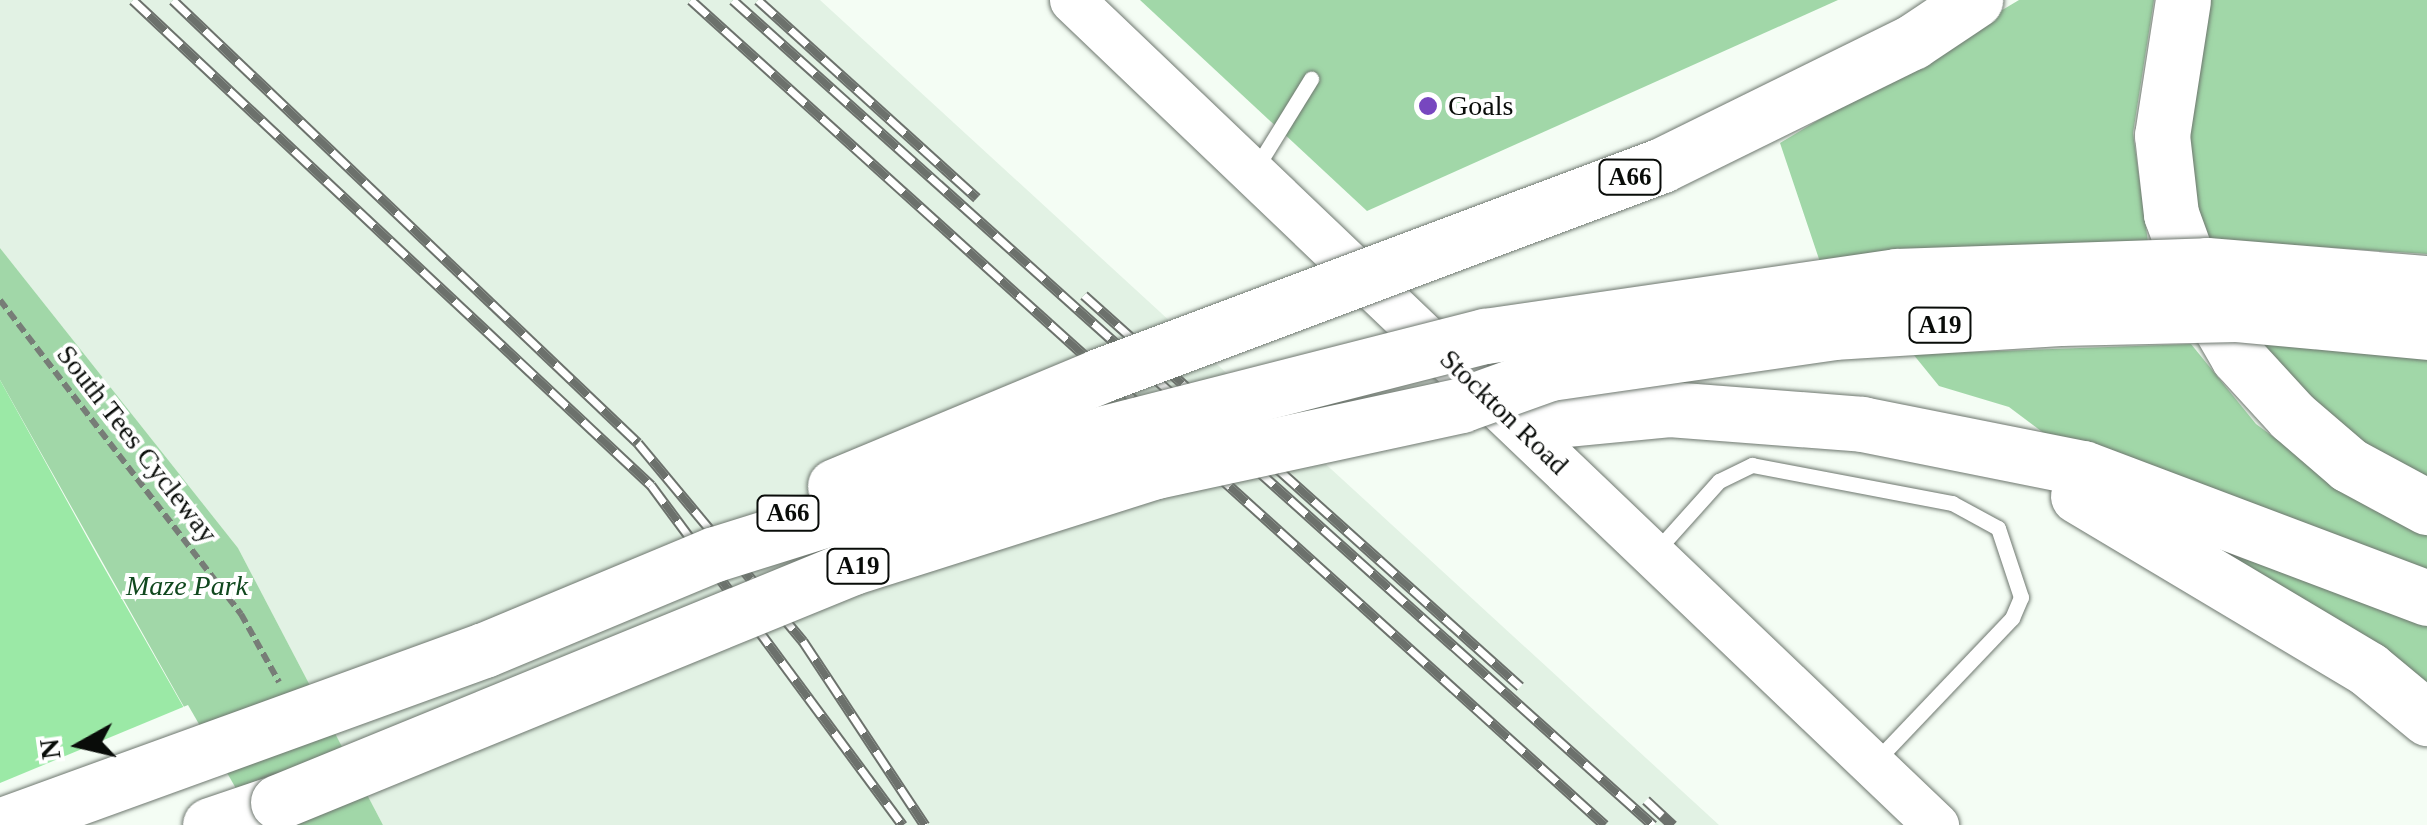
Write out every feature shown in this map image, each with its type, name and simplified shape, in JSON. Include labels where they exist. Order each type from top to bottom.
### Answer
[{"type":"highway","name":"A66","points":[[715,554],[860,472],[1662,165],[1912,42],[1975,0]]},
{"type":"highway","points":[[2183,0],[2162,135],[2172,214],[2198,288],[2238,357],[2292,416],[2348,466],[2427,507]]},
{"type":"highway","name":"A19","points":[[2,825],[484,650],[715,554],[1340,369],[1657,304],[1896,276],[2207,265],[2427,284]]},
{"type":"highway","name":"A19","points":[[210,825],[853,567],[1156,471],[1462,404],[1550,373],[1833,332],[2237,314],[2427,332]]},
{"type":"highway","name":"A19","points":[[1462,404],[1527,423],[1668,409],[1862,424],[2030,463],[2082,468],[2427,598]]},
{"type":"highway","name":"A19","points":[[2030,463],[2034,476],[2122,516],[2368,669],[2427,718]]},
{"type":"main road","name":"Stockton Road","points":[[1072,0],[1936,825]]},
{"type":"lane","points":[[1253,172],[1311,79]]},
{"type":"lane","points":[[1653,554],[1719,481],[1752,465],[1952,503],[1998,528],[2021,596],[2012,618],[1872,765]]},
{"type":"path","name":"South Tees Cycleway","points":[[0,300],[241,614],[288,699]]},
{"type":"shaded area","points":[[0,0],[820,0],[1719,825],[383,825],[238,548],[0,248]]},
{"type":"shaded area","points":[[0,380],[98,557],[246,817],[0,825]]},
{"type":"green space","name":"Goals","points":[[1140,0],[1838,0],[1367,211]]},
{"type":"green space","points":[[2019,0],[2154,0],[2133,133],[2148,242],[1820,262],[1780,143]]},
{"type":"green space","points":[[2201,0],[2427,0],[2427,254],[2196,239],[2180,139]]},
{"type":"green space","name":"Maze Park","points":[[0,248],[238,548],[383,825],[252,825],[246,817],[0,380]]},
{"type":"green space","points":[[2248,343],[2427,354],[2427,484],[2343,440]]},
{"type":"green space","points":[[2191,344],[2256,424],[2371,509],[2427,533],[2427,571],[2053,440],[2009,407],[1939,386],[1913,354]]},
{"type":"green space","points":[[2209,547],[2427,620],[2427,701]]},
{"type":"pier","points":[[188,705],[257,825],[0,825],[0,783]]},
{"type":"railway","points":[[133,0],[651,485],[903,825]]},
{"type":"railway","points":[[173,0],[638,443],[803,641],[925,825]]},
{"type":"railway","points":[[691,0],[1605,825]]},
{"type":"railway","points":[[733,0],[1653,825]]},
{"type":"railway","points":[[758,0],[977,198]]},
{"type":"railway","points":[[1084,295],[1520,686]]},
{"type":"railway","points":[[1646,800],[1673,825]]},
{"type":"place","name":"Goals","points":[[1428,106]]}]
